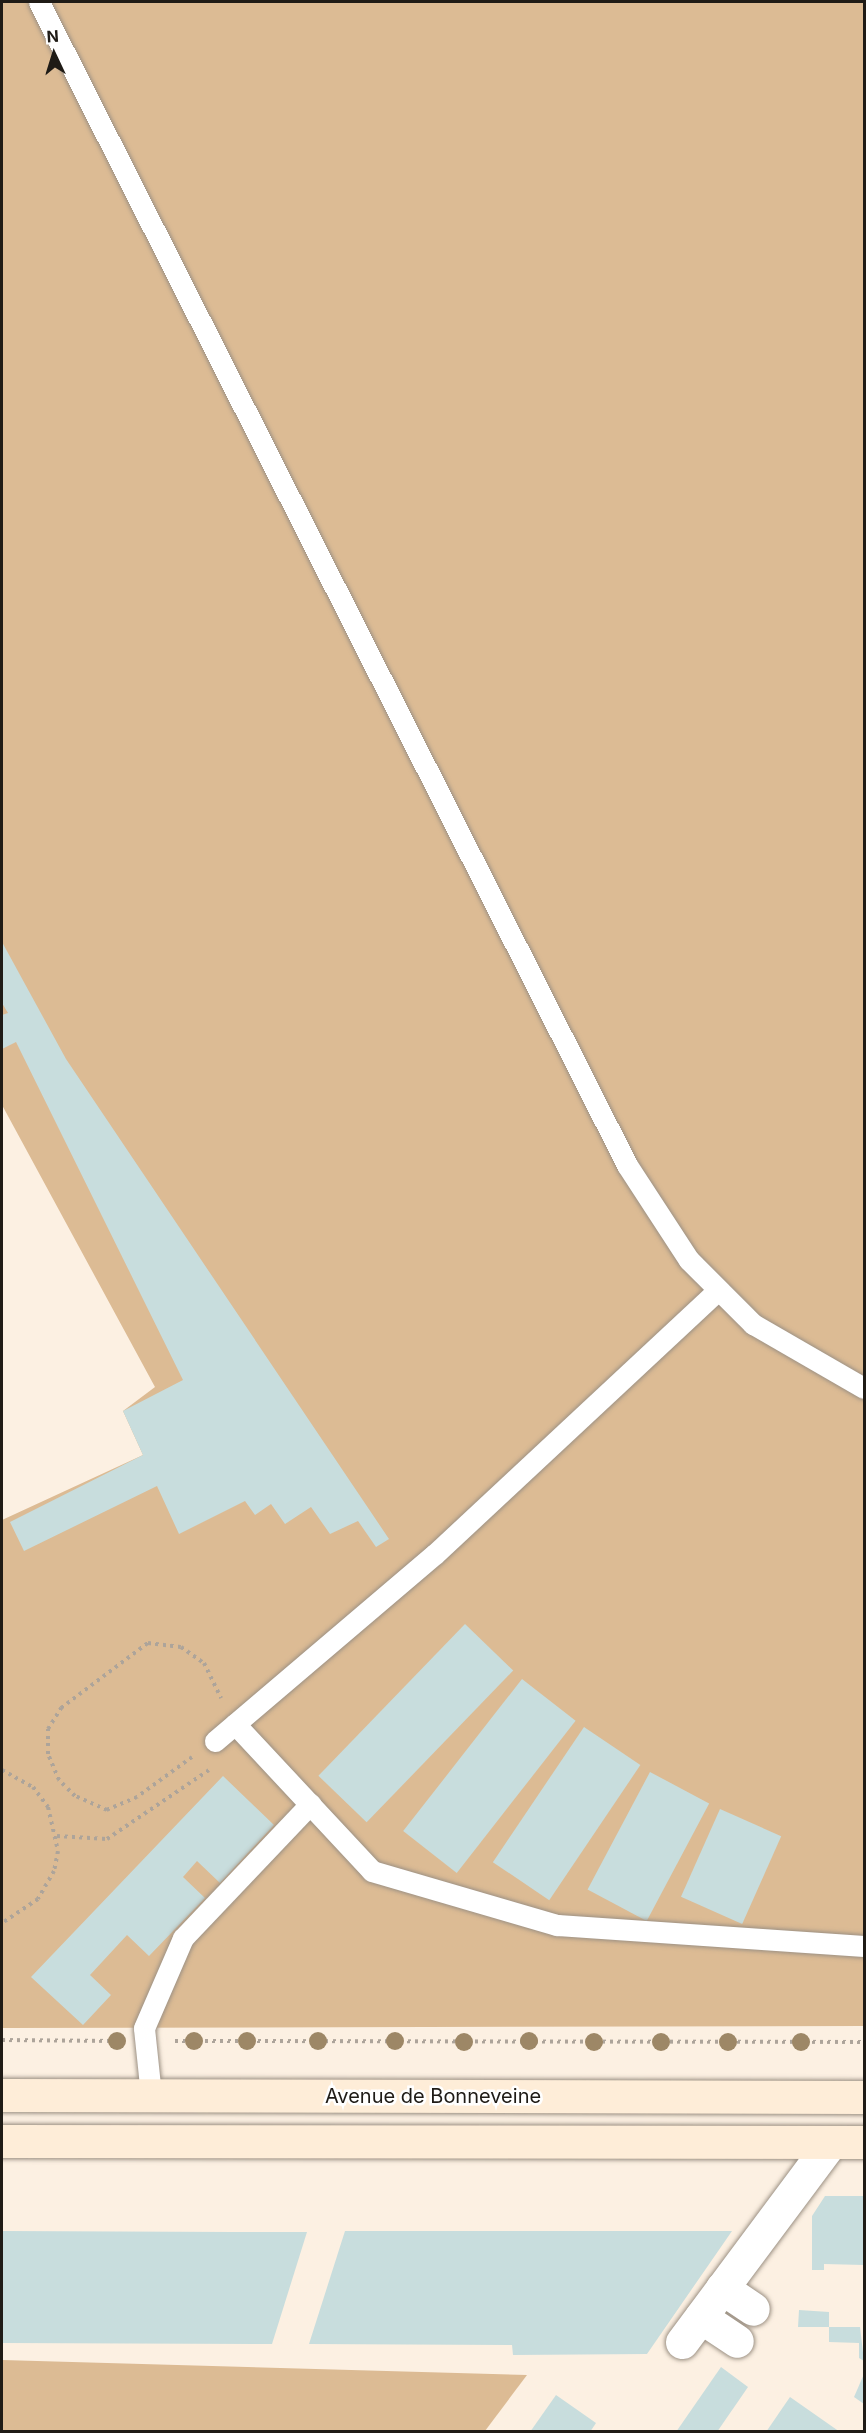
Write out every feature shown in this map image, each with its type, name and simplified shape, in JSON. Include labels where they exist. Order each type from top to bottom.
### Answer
[{"type":"street","name":"Avenue de Bonneveine","points":[[2,2095],[864,2097]]},
{"type":"street","points":[[2,2141],[864,2142]]},
{"type":"street","points":[[737,2341],[691,2329],[831,2142]]},
{"type":"street","points":[[722,2288],[753,2309]]},
{"type":"lane","points":[[39,2],[627,1165],[689,1260],[753,1324],[864,1389]]},
{"type":"lane","points":[[215,1741],[435,1554],[718,1290]]},
{"type":"lane","points":[[235,1724],[372,1871],[557,1925],[864,1946]]},
{"type":"lane","points":[[152,2095],[144,2028],[183,1938],[310,1804]]},
{"type":"path","points":[[57,1836],[106,1839],[209,1771],[222,1707],[219,1689],[204,1663],[180,1647],[148,1643],[61,1708],[48,1729],[48,1754],[59,1780],[75,1796],[107,1810],[136,1797],[215,1741]]},
{"type":"path","points":[[2,1770],[33,1787],[48,1807],[57,1836],[54,1871],[38,1899],[2,1923]]},
{"type":"path","points":[[2,2040],[123,2041]]},
{"type":"path","points":[[165,2040],[864,2042]]},
{"type":"shaded area","points":[[2,2],[864,2],[864,2026],[2,2028],[2,1520],[143,1455],[123,1411],[155,1387],[2,1105]]},
{"type":"shaded area","points":[[2,2360],[527,2375],[485,2431],[2,2432]]},
{"type":"building","points":[[2,942],[66,1059],[389,1539],[376,1547],[358,1521],[330,1534],[311,1507],[285,1524],[271,1504],[255,1515],[245,1501],[179,1534],[157,1486],[24,1551],[10,1522],[143,1455],[123,1411],[183,1380],[16,1042],[2,1049],[2,1015],[8,1013],[2,1003]]},
{"type":"building","points":[[465,1624],[513,1671],[367,1822],[318,1776]]},
{"type":"building","points":[[522,1679],[576,1721],[457,1873],[403,1831]]},
{"type":"building","points":[[584,1727],[640,1765],[549,1900],[493,1862]]},
{"type":"building","points":[[650,1772],[709,1803],[647,1921],[588,1889]]},
{"type":"building","points":[[223,1776],[274,1825],[220,1883],[197,1861],[183,1877],[205,1898],[149,1956],[127,1935],[90,1975],[111,1995],[83,2025],[31,1977]]},
{"type":"building","points":[[720,1809],[781,1836],[742,1924],[681,1897]]},
{"type":"building","points":[[825,2196],[864,2196],[864,2265],[824,2264],[824,2270],[812,2270],[812,2216]]},
{"type":"building","points":[[2,2231],[307,2232],[272,2344],[2,2343]]},
{"type":"building","points":[[345,2231],[732,2231],[647,2354],[513,2355],[512,2345],[309,2344]]},
{"type":"building","points":[[799,2310],[829,2312],[829,2327],[798,2327]]},
{"type":"building","points":[[829,2327],[860,2327],[864,2361],[859,2358],[859,2343],[829,2342]]},
{"type":"building","points":[[721,2367],[748,2387],[717,2432],[676,2432]]},
{"type":"building","points":[[864,2374],[864,2404],[854,2397]]},
{"type":"building","points":[[556,2395],[596,2423],[590,2432],[530,2432]]},
{"type":"building","points":[[790,2397],[840,2432],[766,2432]]}]
